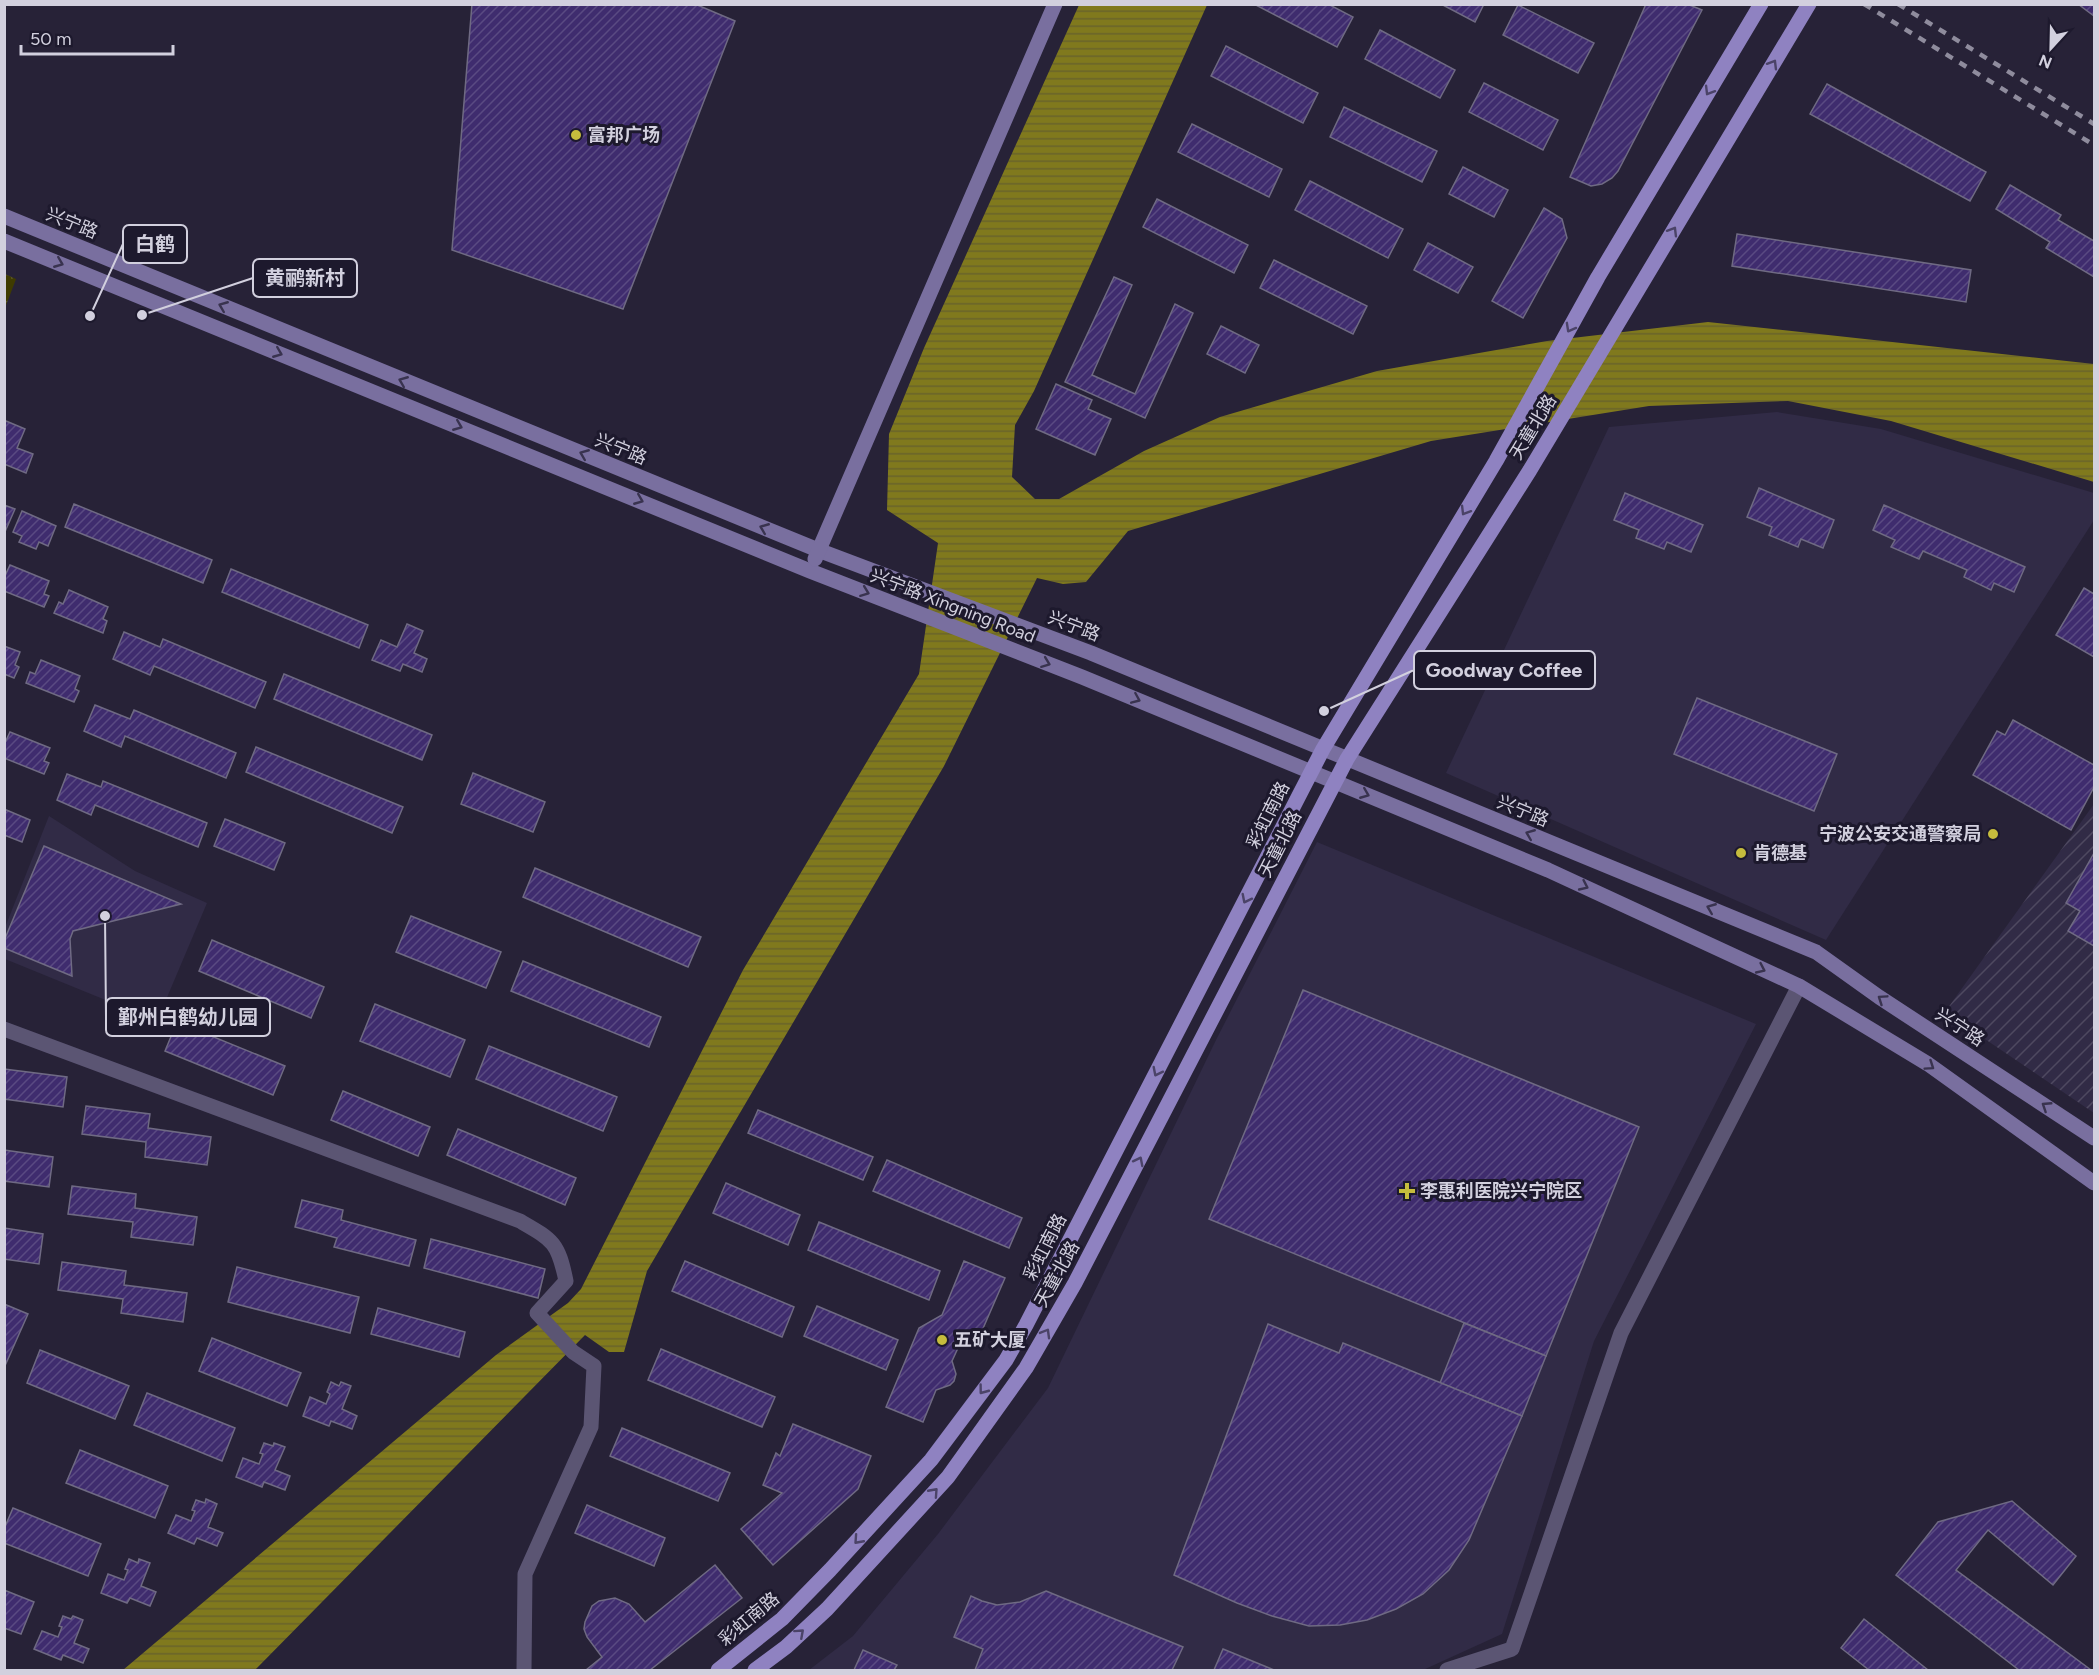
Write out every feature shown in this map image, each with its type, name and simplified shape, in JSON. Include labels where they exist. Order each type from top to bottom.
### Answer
[{"type":"main road","points":[[4,241],[810,571],[1055,4]]},
{"type":"main road","name":"天童北路","points":[[1311,772],[1496,461],[1598,277],[1761,4]]},
{"type":"main road","name":"天童北路","points":[[755,1671],[786,1647],[827,1609],[941,1485],[1026,1368],[1076,1283],[1347,759],[1546,443],[1809,4]]},
{"type":"main road","name":"兴宁路","points":[[4,216],[818,550],[1091,653],[1816,952],[1879,997],[2094,1138]]},
{"type":"main road","name":"兴宁路 Xingning Road","points":[[810,571],[1082,677],[1311,772]]},
{"type":"main road","points":[[1311,772],[1548,870],[1799,986],[1928,1064],[2094,1183]]},
{"type":"main road","name":"彩虹南路","points":[[718,1671],[782,1618],[830,1570],[931,1460],[1006,1360],[1311,772]]},
{"type":"street","points":[[1447,1671],[1512,1649],[1622,1333],[1799,986]]},
{"type":"street","points":[[4,1029],[520,1221],[546,1236],[560,1253],[566,1281],[537,1313],[573,1352],[594,1366],[591,1427],[525,1574],[524,1671]]},
{"type":"shaded area","points":[[1079,5],[1207,5],[1034,391],[1015,425],[1012,477],[1035,499],[1059,499],[1144,451],[1220,417],[1377,371],[1547,341],[1708,322],[2094,364],[2094,482],[1891,421],[1788,401],[1649,406],[1431,441],[1128,531],[1086,582],[1063,584],[1037,578],[944,766],[647,1271],[624,1352],[609,1352],[585,1335],[255,1670],[123,1670],[496,1355],[568,1303],[581,1289],[743,970],[919,674],[938,543],[887,510],[889,434],[924,348]]},
{"type":"shaded area","points":[[1777,412],[1881,429],[2094,493],[2094,520],[1826,940],[1446,773],[1609,427]]},
{"type":"shaded area","points":[[2094,804],[2094,1113],[1945,1012]]},
{"type":"shaded area","points":[[49,816],[135,871],[207,903],[157,1021],[5,959],[4,930]]},
{"type":"shaded area","name":"李惠利医院兴宁院区","points":[[1317,842],[1756,1024],[1594,1341],[1502,1634],[1423,1670],[809,1670],[853,1636],[938,1534],[1048,1388],[1216,1040]]},
{"type":"green space","points":[[5,274],[16,279],[5,308]]},
{"type":"building","name":"富邦广场","points":[[472,4],[695,4],[735,21],[623,309],[452,250]]},
{"type":"building","points":[[1254,4],[1328,4],[1353,17],[1337,47]]},
{"type":"building","points":[[1441,4],[1484,4],[1475,22]]},
{"type":"building","points":[[1646,4],[1687,4],[1702,10],[1618,171],[1602,184],[1591,186],[1570,177]]},
{"type":"building","points":[[2078,4],[2094,4],[2094,16]]},
{"type":"building","points":[[1518,5],[1594,43],[1578,73],[1503,35]]},
{"type":"building","points":[[1380,30],[1455,70],[1440,98],[1365,59]]},
{"type":"building","points":[[1226,46],[1318,93],[1303,123],[1211,76]]},
{"type":"building","points":[[1484,83],[1558,120],[1543,150],[1469,112]]},
{"type":"building","points":[[1827,84],[1986,172],[1970,201],[1810,114]]},
{"type":"building","points":[[1344,107],[1437,151],[1422,182],[1330,137]]},
{"type":"building","points":[[1192,124],[1282,169],[1269,197],[1178,152]]},
{"type":"building","points":[[1463,167],[1508,190],[1494,217],[1449,194]]},
{"type":"building","points":[[1310,181],[1403,229],[1388,258],[1295,210]]},
{"type":"building","points":[[2010,185],[2061,215],[2058,220],[2094,241],[2094,277],[2046,248],[2050,242],[1996,209]]},
{"type":"building","points":[[1157,199],[1248,245],[1234,273],[1143,227]]},
{"type":"building","points":[[1544,208],[1562,219],[1567,238],[1523,318],[1492,301]]},
{"type":"building","points":[[1737,234],[1971,270],[1966,302],[1732,266]]},
{"type":"building","points":[[1428,243],[1473,267],[1458,293],[1414,270]]},
{"type":"building","points":[[1274,260],[1367,306],[1353,334],[1260,288]]},
{"type":"building","points":[[1114,277],[1132,285],[1092,375],[1135,394],[1175,304],[1193,313],[1145,418],[1065,382]]},
{"type":"building","points":[[1221,326],[1259,345],[1245,373],[1207,354]]},
{"type":"building","points":[[1056,384],[1092,400],[1088,409],[1111,419],[1095,455],[1036,429]]},
{"type":"building","points":[[6,421],[25,429],[17,448],[33,454],[26,473],[4,464],[4,425]]},
{"type":"building","points":[[1759,488],[1834,520],[1823,548],[1801,539],[1798,547],[1769,535],[1772,527],[1747,517]]},
{"type":"building","points":[[1625,493],[1703,525],[1691,552],[1667,542],[1664,549],[1636,538],[1639,530],[1614,520]]},
{"type":"building","points":[[74,504],[212,560],[203,583],[65,527]]},
{"type":"building","points":[[4,505],[15,509],[4,534]]},
{"type":"building","points":[[1884,505],[2025,567],[2014,592],[1994,583],[1991,590],[1964,577],[1967,570],[1923,551],[1919,559],[1891,547],[1895,540],[1873,530]]},
{"type":"building","points":[[22,511],[56,526],[48,546],[39,542],[36,549],[19,542],[22,536],[13,532]]},
{"type":"building","points":[[10,565],[49,581],[44,594],[49,596],[44,607],[4,591],[4,578]]},
{"type":"building","points":[[231,569],[368,625],[359,648],[222,592]]},
{"type":"building","points":[[2084,588],[2094,594],[2094,657],[2056,635]]},
{"type":"building","points":[[69,590],[108,607],[103,619],[107,621],[103,633],[54,613],[59,602],[63,604]]},
{"type":"building","points":[[407,624],[423,631],[414,653],[427,659],[422,672],[403,664],[400,671],[372,660],[381,640],[397,647]]},
{"type":"building","points":[[124,632],[160,647],[163,639],[266,682],[255,708],[154,666],[150,675],[113,659]]},
{"type":"building","points":[[4,646],[20,652],[15,665],[19,667],[14,678],[4,674]]},
{"type":"building","points":[[41,660],[80,676],[75,689],[79,691],[74,702],[26,683],[30,672],[35,674]]},
{"type":"building","points":[[284,674],[432,735],[422,760],[274,699]]},
{"type":"building","points":[[1697,698],[1837,754],[1814,811],[1674,754]]},
{"type":"building","points":[[95,705],[130,719],[134,710],[236,753],[226,778],[125,736],[121,747],[84,731]]},
{"type":"building","points":[[2013,720],[2094,765],[2094,787],[2071,830],[1973,775],[1997,731],[2005,735]]},
{"type":"building","points":[[10,732],[50,748],[44,761],[49,763],[44,774],[4,758],[4,745]]},
{"type":"building","points":[[256,747],[403,807],[392,833],[246,772]]},
{"type":"building","points":[[473,773],[545,802],[533,832],[461,804]]},
{"type":"building","points":[[67,774],[101,787],[103,781],[207,823],[198,847],[95,805],[91,815],[57,800]]},
{"type":"building","points":[[4,809],[30,820],[22,842],[4,835]]},
{"type":"building","points":[[225,819],[285,843],[274,870],[214,846]]},
{"type":"building","points":[[44,846],[181,904],[73,931],[70,939],[72,976],[4,948],[4,941]]},
{"type":"building","points":[[2094,853],[2094,946],[2068,931],[2080,911],[2066,903]]},
{"type":"building","points":[[535,868],[701,937],[688,967],[523,897]]},
{"type":"building","points":[[411,916],[501,952],[486,988],[396,952]]},
{"type":"building","points":[[212,940],[324,987],[311,1018],[199,971]]},
{"type":"building","points":[[523,961],[661,1017],[649,1047],[511,991]]},
{"type":"building","points":[[1303,990],[1639,1127],[1546,1356],[1209,1219]]},
{"type":"building","points":[[375,1004],[465,1040],[450,1077],[360,1041]]},
{"type":"building","points":[[177,1022],[285,1066],[273,1095],[165,1051]]},
{"type":"building","points":[[489,1046],[617,1097],[603,1131],[476,1079]]},
{"type":"building","points":[[4,1069],[67,1077],[63,1107],[4,1099]]},
{"type":"building","points":[[343,1091],[430,1127],[418,1156],[331,1120]]},
{"type":"building","points":[[86,1106],[150,1114],[148,1128],[211,1137],[207,1165],[145,1157],[146,1142],[82,1134]]},
{"type":"building","points":[[758,1110],[873,1157],[863,1180],[748,1133]]},
{"type":"building","points":[[458,1129],[576,1178],[565,1205],[447,1155]]},
{"type":"building","points":[[4,1150],[53,1157],[49,1187],[4,1181]]},
{"type":"building","points":[[887,1160],[1022,1218],[1009,1248],[873,1191]]},
{"type":"building","points":[[726,1183],[800,1215],[788,1245],[713,1213]]},
{"type":"building","points":[[72,1186],[136,1194],[135,1208],[197,1217],[193,1245],[131,1237],[133,1222],[68,1214]]},
{"type":"building","points":[[302,1200],[343,1210],[341,1220],[416,1240],[409,1266],[334,1247],[337,1238],[295,1227]]},
{"type":"building","points":[[819,1222],[940,1271],[929,1300],[808,1250]]},
{"type":"building","points":[[4,1228],[43,1234],[39,1264],[4,1259]]},
{"type":"building","points":[[431,1239],[545,1269],[538,1298],[424,1268]]},
{"type":"building","points":[[685,1261],[794,1307],[782,1337],[672,1291]]},
{"type":"building","name":"五矿大厦","points":[[964,1261],[1005,1278],[981,1333],[958,1348],[952,1361],[956,1374],[954,1381],[936,1390],[923,1422],[886,1407],[919,1328],[942,1315]]},
{"type":"building","points":[[62,1262],[126,1271],[124,1285],[187,1293],[183,1322],[121,1313],[123,1299],[58,1290]]},
{"type":"building","points":[[237,1267],[359,1297],[350,1333],[228,1302]]},
{"type":"building","points":[[4,1304],[28,1314],[4,1368]]},
{"type":"building","points":[[817,1306],[898,1340],[886,1370],[804,1336]]},
{"type":"building","points":[[378,1308],[465,1332],[459,1357],[371,1334]]},
{"type":"building","points":[[1464,1323],[1546,1356],[1522,1416],[1440,1383]]},
{"type":"building","points":[[1268,1324],[1339,1353],[1343,1343],[1522,1416],[1469,1540],[1449,1570],[1423,1594],[1396,1609],[1367,1620],[1340,1625],[1309,1626],[1237,1603],[1174,1575]]},
{"type":"building","points":[[212,1338],[301,1373],[287,1406],[199,1371]]},
{"type":"building","points":[[661,1349],[775,1397],[762,1427],[648,1380]]},
{"type":"building","points":[[40,1350],[129,1386],[115,1419],[27,1383]]},
{"type":"building","points":[[331,1382],[339,1386],[341,1382],[351,1386],[342,1409],[357,1416],[352,1429],[331,1421],[329,1426],[303,1416],[310,1397],[326,1404]]},
{"type":"building","points":[[147,1393],[235,1428],[222,1461],[134,1425]]},
{"type":"building","points":[[793,1424],[871,1456],[858,1489],[773,1565],[741,1529],[782,1493],[763,1485],[776,1453],[780,1456]]},
{"type":"building","points":[[622,1428],[730,1473],[718,1501],[610,1456]]},
{"type":"building","points":[[264,1443],[273,1446],[274,1443],[285,1447],[275,1470],[290,1476],[285,1490],[264,1482],[262,1487],[236,1477],[243,1458],[259,1464]]},
{"type":"building","points":[[80,1450],[168,1486],[155,1518],[66,1483]]},
{"type":"building","points":[[206,1499],[217,1504],[208,1527],[223,1533],[217,1546],[197,1538],[194,1544],[168,1533],[176,1515],[191,1521],[196,1500],[205,1503]]},
{"type":"building","points":[[2012,1501],[2076,1556],[2053,1585],[1988,1530],[1956,1570],[2091,1670],[2019,1670],[1896,1575],[1938,1522]]},
{"type":"building","points":[[587,1505],[665,1538],[654,1566],[575,1533]]},
{"type":"building","points":[[13,1508],[101,1544],[88,1576],[4,1543],[4,1529]]},
{"type":"building","points":[[129,1559],[138,1563],[139,1559],[150,1563],[141,1586],[156,1592],[150,1606],[130,1598],[127,1603],[101,1593],[108,1574],[124,1580]]},
{"type":"building","points":[[715,1565],[742,1598],[650,1670],[586,1670],[602,1657],[587,1637],[584,1629],[592,1606],[599,1601],[615,1598],[629,1604],[645,1622]]},
{"type":"building","points":[[4,1590],[34,1602],[21,1634],[4,1628]]},
{"type":"building","points":[[1046,1591],[1183,1647],[1172,1670],[975,1670],[983,1649],[954,1637],[971,1596],[997,1605],[1020,1602]]},
{"type":"building","points":[[63,1616],[71,1619],[73,1616],[83,1620],[74,1643],[89,1649],[83,1663],[63,1655],[61,1660],[34,1649],[42,1631],[58,1637]]},
{"type":"building","points":[[1864,1619],[1928,1670],[1869,1670],[1841,1648]]},
{"type":"building","points":[[1223,1649],[1274,1670],[1214,1670]]},
{"type":"building","points":[[863,1650],[897,1665],[894,1670],[854,1670]]},
{"type":"railway","points":[[1864,4],[2094,145]]},
{"type":"railway","points":[[1898,4],[2094,124]]},
{"type":"place","name":"富邦广场","points":[[576,135]]},
{"type":"place","name":"黄鹂新村","points":[[142,315]]},
{"type":"place","name":"白鹤","points":[[90,316]]},
{"type":"place","name":"Goodway Coffee","points":[[1324,711]]},
{"type":"place","name":"宁波公安交通警察局","points":[[1993,834]]},
{"type":"place","name":"肯德基","points":[[1741,853]]},
{"type":"place","name":"鄞州白鹤幼儿园","points":[[105,916]]},
{"type":"place","name":"李惠利医院兴宁院区","points":[[1407,1191]]},
{"type":"place","name":"五矿大厦","points":[[942,1340]]}]
